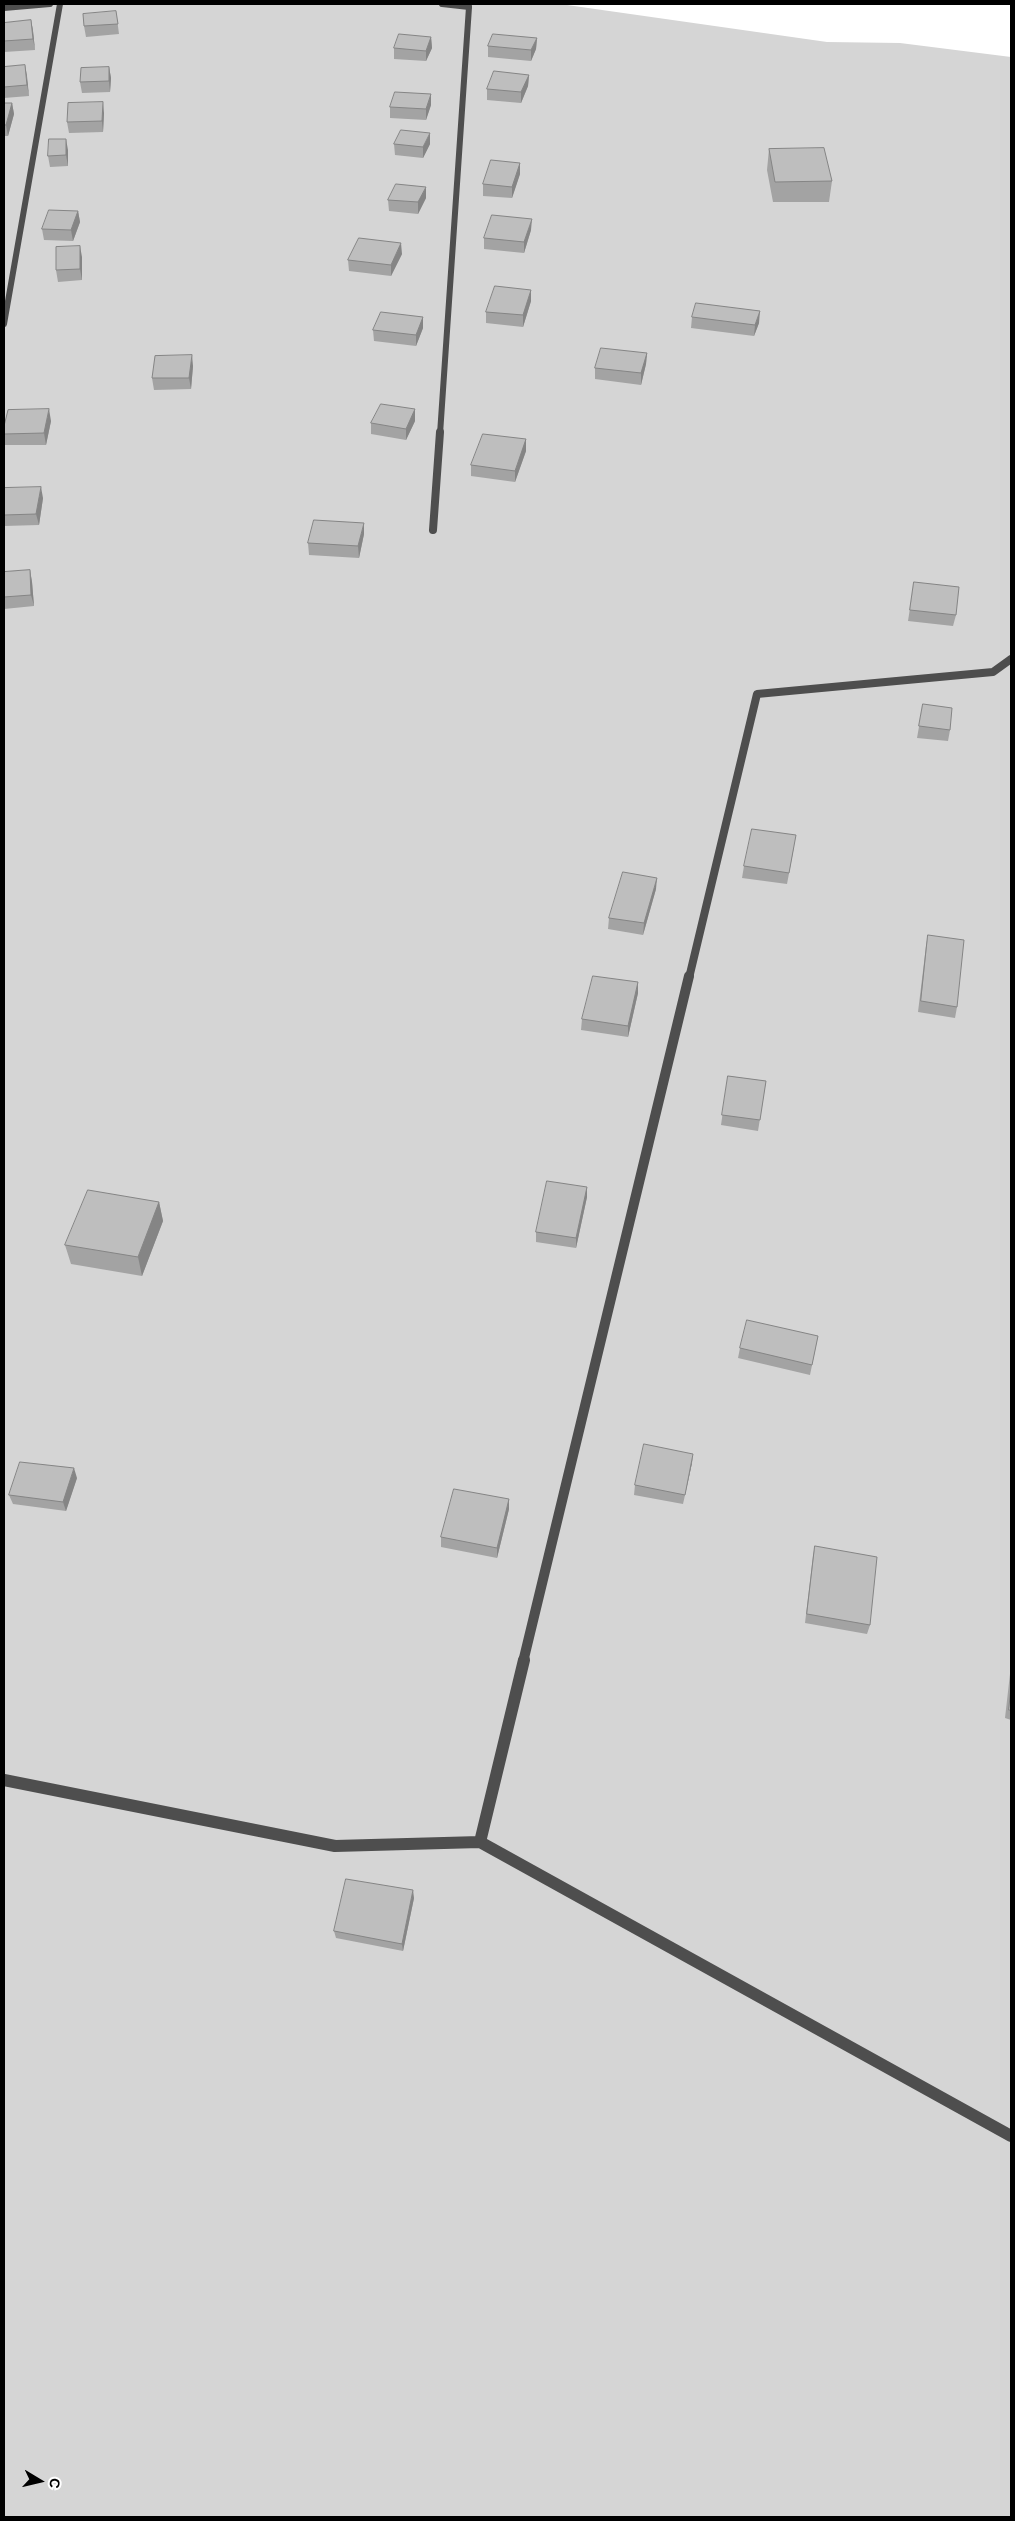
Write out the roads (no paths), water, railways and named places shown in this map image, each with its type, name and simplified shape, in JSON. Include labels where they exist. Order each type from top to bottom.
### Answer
[{"type":"street","points":[[4,8],[50,4]]},
{"type":"street","points":[[4,324],[60,4]]},
{"type":"street","points":[[432,530],[469,7],[442,4]]},
{"type":"street","points":[[480,1842],[757,694],[993,672],[1011,659]]},
{"type":"street","points":[[4,1780],[335,1846],[480,1842],[1011,2136]]}]
